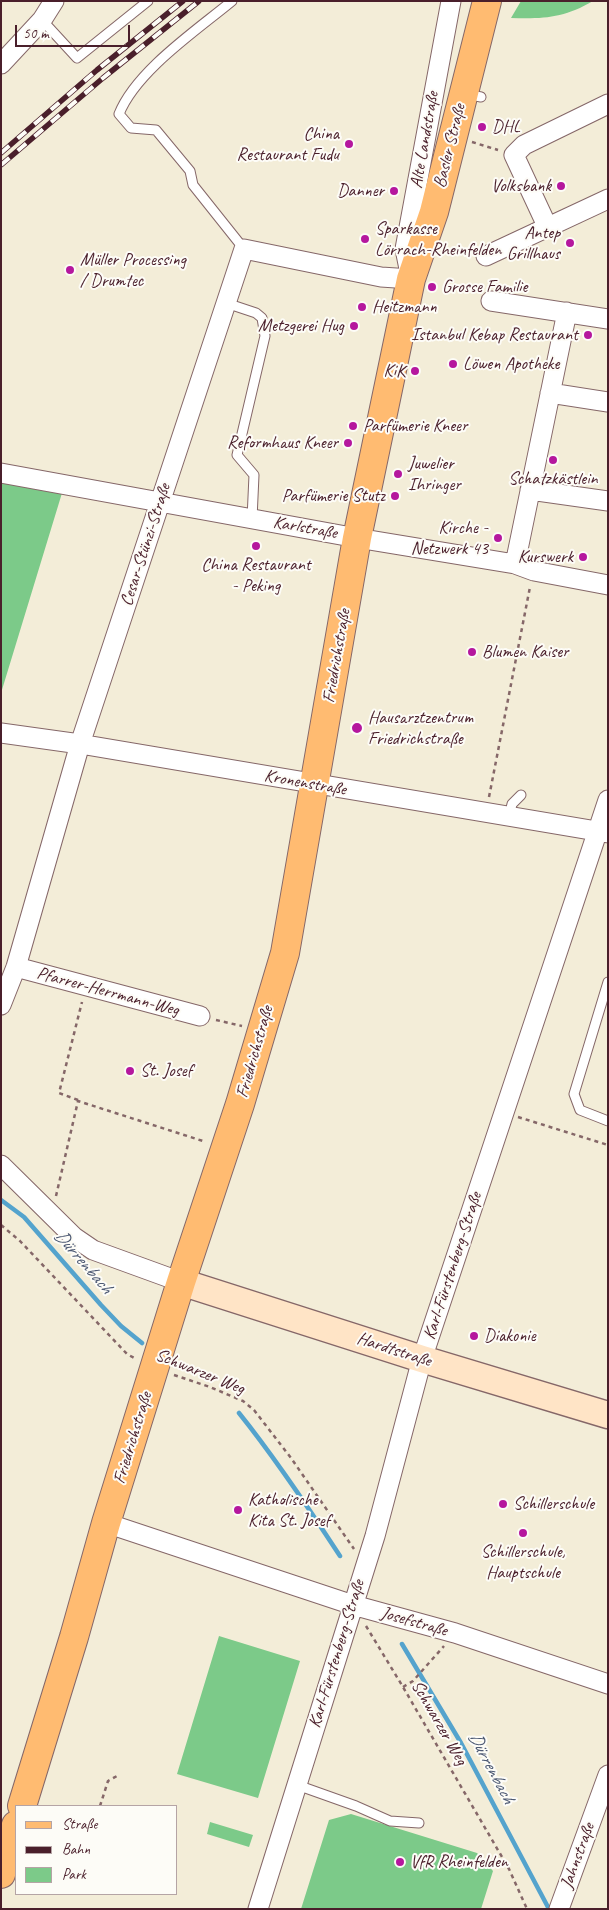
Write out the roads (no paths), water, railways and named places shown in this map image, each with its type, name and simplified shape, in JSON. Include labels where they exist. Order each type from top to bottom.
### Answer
[{"type":"main road","name":"Basler Straße","points":[[411,279],[434,212],[452,135],[472,95],[489,5]]},
{"type":"main road","name":"Friedrichstraße","points":[[22,1805],[74,1637],[106,1523],[181,1282],[226,1148],[285,952],[357,538],[411,279]]},
{"type":"main road","points":[[1,1874],[15,1828]]},
{"type":"street","points":[[1,64],[42,20],[54,1]]},
{"type":"street","name":"Alte Landstraße","points":[[411,279],[405,249],[450,1]]},
{"type":"street","points":[[548,228],[514,155],[524,145],[608,104]]},
{"type":"street","points":[[486,256],[608,199]]},
{"type":"street","points":[[244,249],[381,277],[411,279]]},
{"type":"street","name":"Cesar-Stünzi-Straße","points":[[1,1005],[16,967],[80,744],[244,249]]},
{"type":"street","points":[[492,301],[608,319]]},
{"type":"street","points":[[515,564],[567,312]]},
{"type":"street","points":[[550,393],[608,402]]},
{"type":"street","name":"Karlstraße","points":[[1,473],[357,538],[515,564],[534,571],[608,586]]},
{"type":"street","points":[[530,490],[608,501]]},
{"type":"street","name":"Kronenstraße","points":[[1,733],[80,744],[603,832]]},
{"type":"street","name":"Karl-Fürstenberg-Straße","points":[[258,1909],[375,1536],[422,1359],[503,1113],[603,832],[608,800]]},
{"type":"street","name":"Pfarrer-Herrmann-Weg","points":[[16,967],[200,1016]]},
{"type":"street","points":[[1,1165],[74,1237],[93,1250],[181,1282]]},
{"type":"street","name":"Hardtstraße","points":[[181,1282],[422,1359],[608,1415]]},
{"type":"street","name":"Josefstraße","points":[[106,1523],[354,1605],[455,1634],[608,1684]]},
{"type":"street","name":"Jahnstraße","points":[[559,1909],[608,1775]]},
{"type":"lane","points":[[42,20],[77,58],[148,1]]},
{"type":"lane","points":[[232,1],[170,52],[140,80],[123,104],[119,114],[131,128],[156,130],[190,171],[193,185],[244,249]]},
{"type":"lane","points":[[226,303],[256,313],[262,318],[265,336],[237,455],[254,475],[252,519]]},
{"type":"lane","points":[[509,816],[512,804],[521,795]]},
{"type":"lane","points":[[608,982],[574,1094],[580,1110],[608,1121]]},
{"type":"lane","points":[[297,1784],[390,1821],[419,1823]]},
{"type":"waterway","name":"Dürrenbach","points":[[1,1200],[24,1217],[101,1305],[121,1326],[142,1343]]},
{"type":"waterway","name":"Dürrenbach","points":[[239,1413],[304,1501],[340,1556]]},
{"type":"waterway","name":"Dürrenbach","points":[[402,1644],[461,1743],[549,1909]]},
{"type":"railway","points":[[1,153],[97,70],[183,1]]},
{"type":"railway","points":[[1,165],[103,78],[199,1]]},
{"type":"place","name":"DHL","points":[[482,127]]},
{"type":"place","name":"China Restaurant Fudu","points":[[349,144]]},
{"type":"place","name":"Volksbank","points":[[561,186]]},
{"type":"place","name":"Danner","points":[[394,191]]},
{"type":"place","name":"Sparkasse Lörrach-Rheinfelden","points":[[365,239]]},
{"type":"place","name":"Antep Grillhaus","points":[[570,243]]},
{"type":"place","name":"Müller Processing / Drumtec","points":[[70,270]]},
{"type":"place","name":"Grosse Familie","points":[[432,287]]},
{"type":"place","name":"Heitzmann","points":[[362,307]]},
{"type":"place","name":"Metzgerei Hug","points":[[354,326]]},
{"type":"place","name":"Istanbul Kebap Restaurant","points":[[588,335]]},
{"type":"place","name":"Löwen Apotheke","points":[[453,364]]},
{"type":"place","name":"KiK","points":[[415,371]]},
{"type":"place","name":"Parfümerie Kneer","points":[[353,426]]},
{"type":"place","name":"Reformhaus Kneer","points":[[348,443]]},
{"type":"place","name":"Schatzkästlein","points":[[553,460]]},
{"type":"place","name":"Juwelier Ihringer","points":[[398,474]]},
{"type":"place","name":"Parfümerie Stutz","points":[[395,496]]},
{"type":"place","name":"Kirche - Netzwerk 43","points":[[498,538]]},
{"type":"place","name":"China Restaurant - Peking","points":[[256,546]]},
{"type":"place","name":"Kurswerk","points":[[583,557]]},
{"type":"place","name":"Blumen Kaiser","points":[[472,652]]},
{"type":"place","name":"Hausarztzentrum Friedrichstraße","points":[[357,728]]},
{"type":"place","name":"St. Josef","points":[[130,1071]]},
{"type":"place","name":"Diakonie","points":[[474,1336]]},
{"type":"place","name":"Schillerschule","points":[[503,1504]]},
{"type":"place","name":"Katholische Kita St. Josef","points":[[238,1510]]},
{"type":"place","name":"Schillerschule, Hauptschule","points":[[523,1533]]},
{"type":"place","name":"VfR Rheinfelden","points":[[400,1862]]}]
